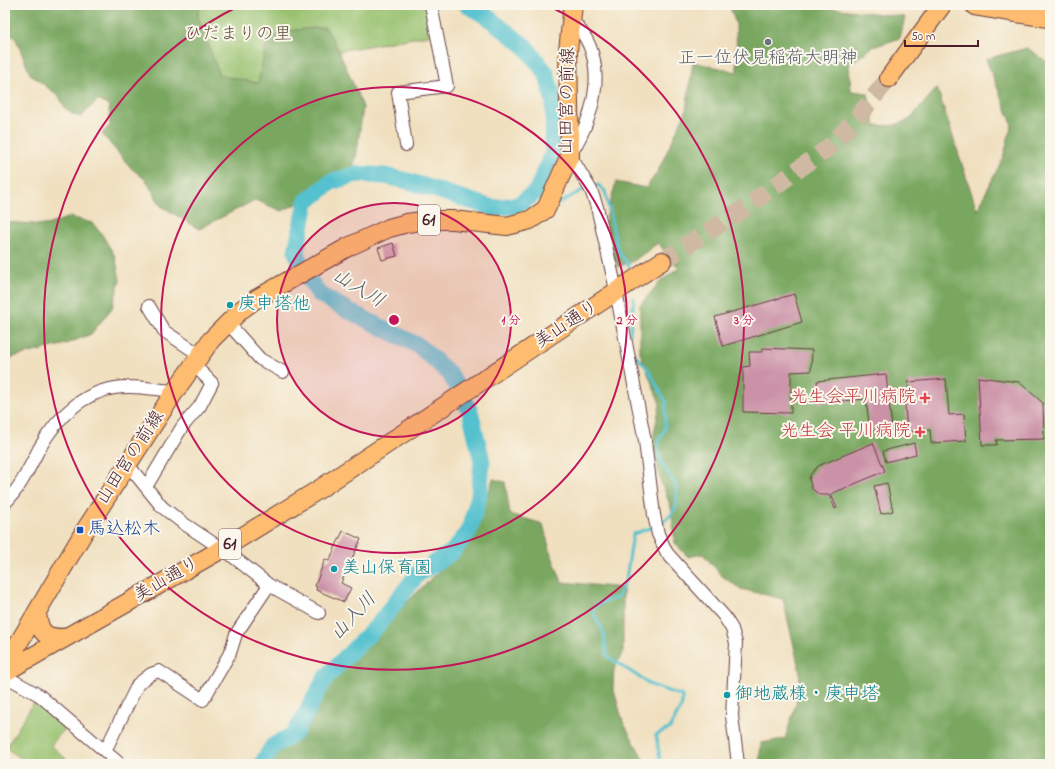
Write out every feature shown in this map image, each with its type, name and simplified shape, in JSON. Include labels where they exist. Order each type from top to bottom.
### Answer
[{"type":"highway","points":[[976,5],[1050,17]]},
{"type":"main road","points":[[889,78],[942,5]]},
{"type":"main road","name":"山田宮の前線","points":[[5,666],[84,532],[126,466],[197,359],[227,322],[256,298],[314,266],[389,228],[407,223],[429,220],[453,220],[507,226],[530,220],[549,204],[570,155],[568,51],[572,12]]},
{"type":"main road","name":"美山通り","points":[[5,672],[222,549],[318,490],[448,405],[471,388],[662,261]]},
{"type":"main road","points":[[37,614],[40,629],[44,634],[54,638],[65,638]]},
{"type":"street","points":[[406,145],[398,92],[447,86],[431,5]]},
{"type":"street","name":"61","points":[[570,155],[579,141],[587,123],[596,93],[594,65],[588,44],[572,12]]},
{"type":"street","points":[[570,155],[589,187],[597,207],[616,292],[645,441],[655,520],[658,532],[667,553],[724,616],[732,629],[736,643],[732,716],[738,764]]},
{"type":"street","points":[[146,487],[182,427],[200,406],[212,383],[197,359],[164,331],[152,310]]},
{"type":"street","points":[[227,322],[260,359],[283,372]]},
{"type":"street","points":[[5,503],[24,480],[50,431],[61,418],[83,398],[102,391],[129,387],[175,391]]},
{"type":"street","points":[[126,466],[133,471],[162,507],[183,523],[222,549],[269,584],[319,613]]},
{"type":"street","points":[[105,750],[138,684],[151,674],[159,671],[202,700],[230,653],[236,634],[269,584]]},
{"type":"street","points":[[5,676],[39,695],[120,764]]},
{"type":"green space","points":[[5,5],[199,5],[198,17],[219,75],[258,83],[267,42],[284,31],[325,27],[339,51],[363,107],[357,152],[351,176],[282,211],[255,200],[199,229],[161,206],[146,180],[131,168],[102,134],[110,125],[109,106],[98,100],[81,117],[72,114],[65,108],[59,96],[30,74],[16,39],[5,30]]},
{"type":"green space","name":"ひだまりの里","points":[[199,5],[430,5],[436,34],[339,51],[325,27],[267,42],[258,84],[219,75],[198,17]]},
{"type":"green space","points":[[734,5],[807,5],[905,17],[900,38],[873,47],[849,64],[851,91],[868,93],[875,126],[895,125],[909,120],[937,88],[977,210],[1003,158],[1012,124],[986,59],[1027,48],[1050,64],[1050,764],[759,764],[761,743],[785,739],[798,697],[800,672],[783,599],[741,589],[722,576],[703,554],[688,557],[675,543],[671,507],[661,482],[652,443],[660,404],[640,353],[640,305],[661,281],[679,268],[658,243],[632,262],[617,267],[605,222],[616,182],[646,188],[658,171],[686,111],[693,62],[737,72],[736,24],[731,10]]},
{"type":"green space","points":[[70,217],[92,223],[101,233],[115,256],[120,280],[112,308],[91,334],[66,344],[5,359],[5,222],[47,225]]},
{"type":"green space","points":[[493,479],[505,482],[510,514],[543,524],[550,551],[562,582],[623,588],[623,652],[614,669],[613,687],[623,722],[646,764],[270,764],[315,707],[335,672],[473,538]]},
{"type":"green space","points":[[37,697],[69,724],[51,745],[67,760],[63,764],[34,764],[30,761],[28,763],[6,748]]},
{"type":"building","points":[[309,5],[337,5],[336,9]]},
{"type":"building","points":[[393,243],[397,256],[382,260],[378,248]]},
{"type":"building","points":[[794,294],[802,322],[723,346],[715,317]]},
{"type":"building","points":[[762,348],[812,350],[811,371],[791,372],[791,413],[743,412],[743,367],[750,366],[749,352],[762,352]]},
{"type":"building","points":[[886,374],[892,429],[870,431],[866,399],[819,403],[817,381]]},
{"type":"building","points":[[978,377],[1019,382],[1043,403],[1044,439],[996,440],[997,445],[982,445]]},
{"type":"building","points":[[946,379],[949,415],[964,414],[966,441],[931,443],[930,430],[907,432],[904,393],[909,392],[908,382]]},
{"type":"building","points":[[873,443],[885,471],[831,494],[837,508],[835,509],[829,495],[820,495],[812,489],[809,479],[811,474],[818,466]]},
{"type":"building","points":[[914,443],[916,454],[886,462],[883,451]]},
{"type":"building","points":[[887,483],[893,511],[881,514],[874,486]]},
{"type":"building","name":"美山保育園","points":[[343,531],[361,539],[341,583],[351,588],[344,602],[316,590],[317,587],[315,586],[325,559],[329,561]]},
{"type":"waterway","name":"山入川","points":[[262,764],[273,746],[295,733],[326,677],[377,626],[418,574],[452,552],[469,531],[479,496],[482,461],[470,411],[450,374],[419,346],[349,311],[319,294],[302,269],[296,252],[306,202],[331,182],[357,174],[385,176],[408,181],[493,208],[518,205],[536,192],[553,154],[554,101],[546,73],[525,46],[486,16],[467,5]]},
{"type":"waterway","points":[[592,185],[598,185],[605,191],[618,251],[629,266]]},
{"type":"waterway","points":[[556,205],[586,188]]},
{"type":"waterway","points":[[536,192],[544,200]]},
{"type":"waterway","points":[[630,334],[634,298]]},
{"type":"waterway","points":[[633,353],[648,369],[666,402],[665,429],[658,442],[660,460],[676,486],[677,504],[671,515],[659,525]]},
{"type":"waterway","points":[[653,527],[633,534],[626,579],[618,597],[596,605],[593,614],[603,630],[607,656],[651,685],[682,696],[682,705],[670,728],[656,735],[661,764]]},
{"type":"tunnel","points":[[662,261],[742,210],[828,148],[857,118],[889,78]]},
{"type":"place","name":"正一位伏見稲荷大明神","points":[[768,42]]},
{"type":"place","name":"庚申塔他","points":[[230,305]]},
{"type":"place","name":"光生会平川病院","points":[[925,398]]},
{"type":"place","name":"光生会 平川病院","points":[[920,432]]},
{"type":"place","name":"馬込松木","points":[[80,530]]},
{"type":"place","name":"美山保育園","points":[[334,569]]},
{"type":"place","name":"御地蔵様・庚申塔","points":[[727,695]]}]
